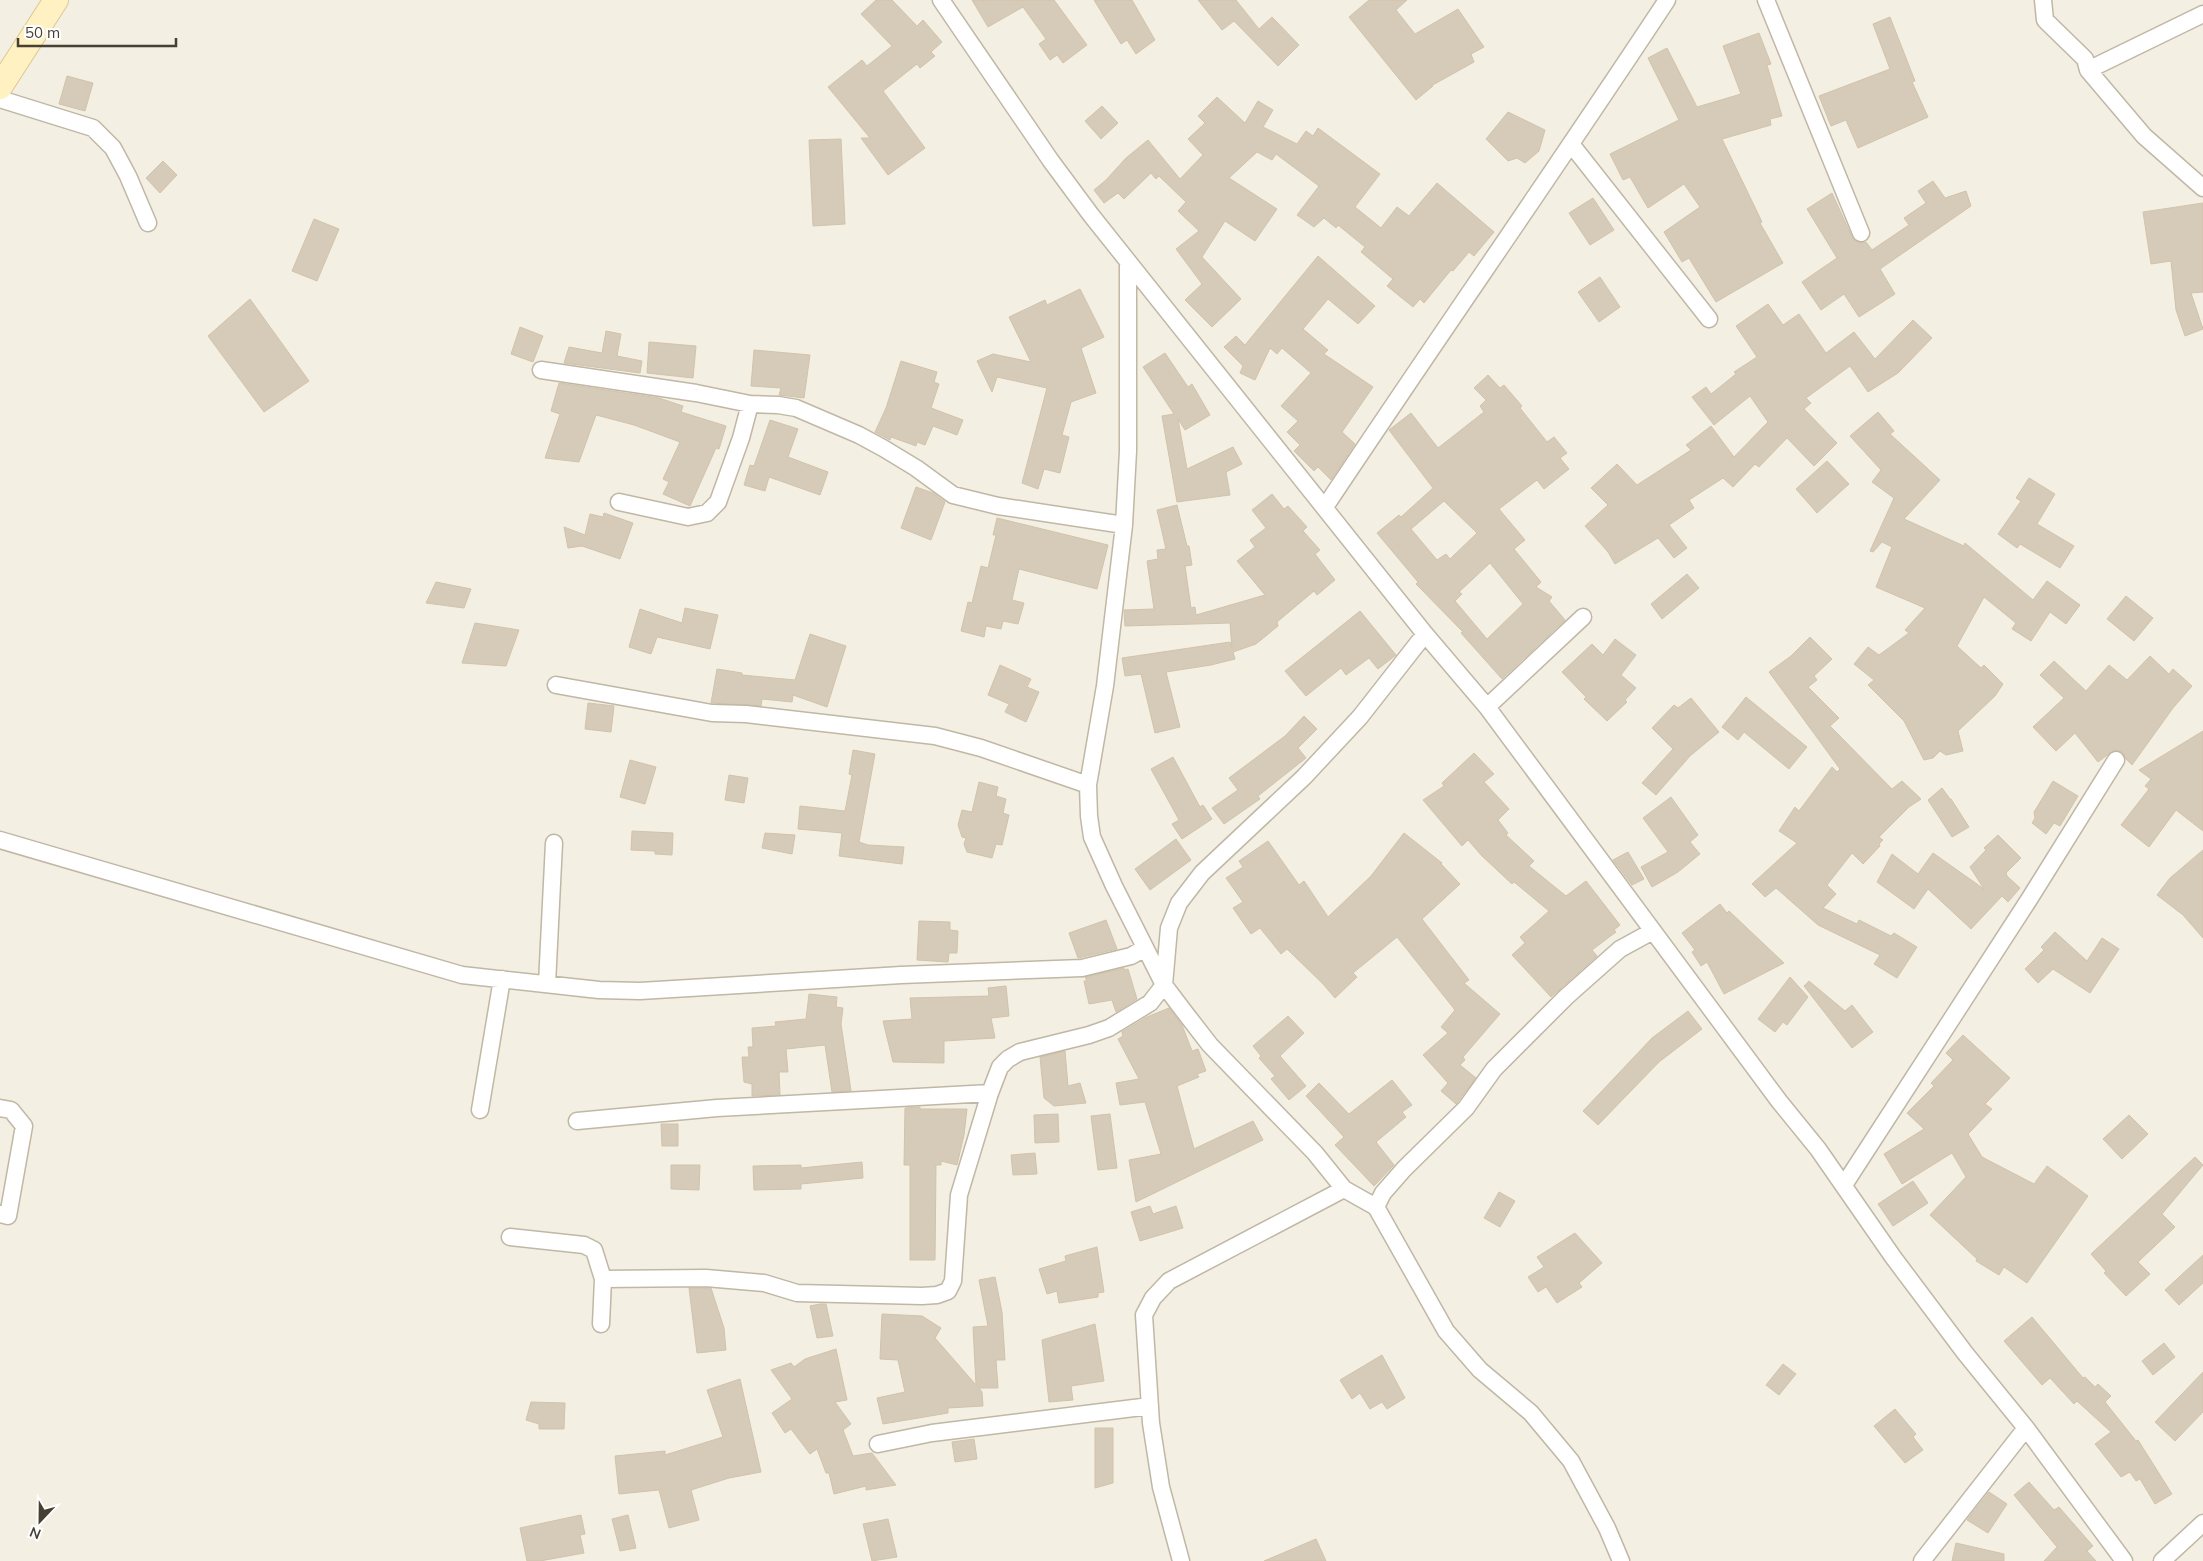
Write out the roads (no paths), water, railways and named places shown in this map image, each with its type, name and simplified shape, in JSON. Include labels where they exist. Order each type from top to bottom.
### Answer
[{"type":"street","points":[[0,87],[56,0]]},
{"type":"street","points":[[941,0],[1050,161],[1128,263],[1425,634],[1487,707],[1779,1101],[1818,1149],[1899,1265],[1965,1353],[2026,1428],[2124,1561]]},
{"type":"street","points":[[1326,508],[1433,344],[1571,144],[1667,0]]},
{"type":"street","points":[[1766,0],[1861,233]]},
{"type":"street","points":[[2043,0],[2045,20],[2085,59],[2088,70],[2144,136],[2203,188]]},
{"type":"street","points":[[2088,70],[2203,14]]},
{"type":"street","points":[[0,99],[92,128],[113,148],[128,176],[148,223]]},
{"type":"street","points":[[1571,144],[1709,319]]},
{"type":"street","points":[[1128,263],[1128,451],[1124,525],[1105,686],[1088,785],[1092,837],[1114,886],[1164,985],[1210,1045],[1315,1153],[1344,1189],[1376,1207],[1446,1331],[1480,1370],[1531,1414],[1571,1461],[1607,1528],[1621,1561]]},
{"type":"street","points":[[541,370],[696,393],[750,404],[796,408],[820,417],[883,448],[916,468],[953,495],[998,506],[1124,525]]},
{"type":"street","points":[[619,502],[688,517],[706,513],[718,502],[741,438],[750,404]]},
{"type":"street","points":[[1487,707],[1583,617]]},
{"type":"street","points":[[602,1279],[715,1279],[764,1283],[796,1293],[937,1296],[948,1291],[953,1281],[959,1195],[990,1093],[1000,1067],[1008,1059],[1020,1052],[1089,1035],[1109,1028],[1150,1003],[1164,985],[1169,928],[1179,904],[1202,873],[1304,777],[1360,717],[1425,634]]},
{"type":"street","points":[[556,685],[712,713],[746,714],[935,736],[982,748],[1088,785]]},
{"type":"street","points":[[1844,1186],[2030,898],[2116,760]]},
{"type":"street","points":[[0,840],[462,975],[598,990],[640,991],[901,975],[1065,970],[1107,964],[1131,956],[1145,948]]},
{"type":"street","points":[[547,984],[554,843]]},
{"type":"street","points":[[1376,1207],[1383,1193],[1404,1169],[1466,1108],[1494,1069],[1566,997],[1620,949],[1653,931]]},
{"type":"street","points":[[480,1110],[502,980]]},
{"type":"street","points":[[577,1121],[717,1108],[990,1093]]},
{"type":"street","points":[[0,1108],[11,1110],[24,1126],[8,1216],[0,1214]]},
{"type":"street","points":[[1181,1561],[1161,1487],[1150,1406],[1144,1315],[1152,1298],[1169,1281],[1344,1189]]},
{"type":"street","points":[[510,1238],[584,1244],[594,1250],[602,1279],[601,1324]]},
{"type":"street","points":[[878,1444],[932,1433],[1150,1406]]},
{"type":"street","points":[[1922,1561],[2026,1428]]},
{"type":"street","points":[[2162,1561],[2203,1523]]}]
